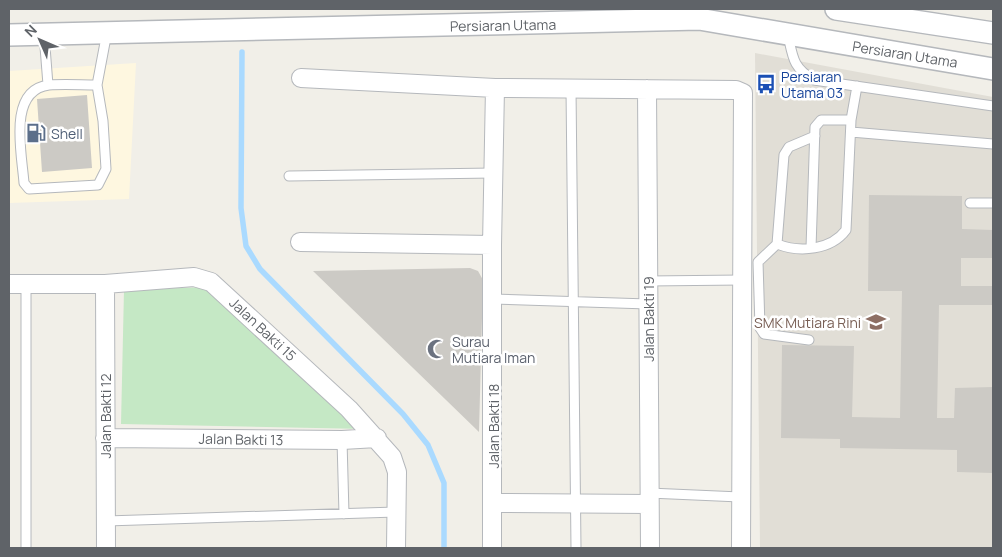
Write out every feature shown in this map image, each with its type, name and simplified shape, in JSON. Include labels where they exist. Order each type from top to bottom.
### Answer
[{"type":"street","points":[[836,9],[993,33]]},
{"type":"street","name":"Persiaran Utama","points":[[9,35],[699,19],[993,69]]},
{"type":"street","points":[[301,78],[495,88],[736,90],[743,93],[741,548]]},
{"type":"street","name":"Jalan Bakti 18","points":[[492,548],[492,245],[495,88]]},
{"type":"street","name":"Jalan Bakti 19","points":[[647,89],[650,548]]},
{"type":"street","points":[[300,242],[492,245]]},
{"type":"street","name":"Jalan Bakti 15","points":[[18,284],[104,284],[194,277],[212,282],[310,372],[377,438],[392,457],[397,472],[396,548]]},
{"type":"street","name":"Jalan Bakti 12","points":[[104,284],[106,548]]},
{"type":"street","name":"Jalan Bakti 13","points":[[105,438],[342,440],[377,438]]},
{"type":"street","points":[[493,503],[576,504],[649,499]]},
{"type":"lane","points":[[96,85],[48,85],[36,89],[25,98],[20,116],[24,183],[29,189],[98,185],[106,169],[103,121],[96,85],[107,32]]},
{"type":"lane","points":[[44,34],[48,85]]},
{"type":"lane","points":[[788,35],[793,60],[802,73],[814,80],[993,106]]},
{"type":"lane","points":[[776,244],[789,249],[821,247],[838,241],[846,230],[851,120],[857,86]]},
{"type":"lane","points":[[571,89],[576,548]]},
{"type":"lane","points":[[811,248],[815,127],[821,120],[851,120]]},
{"type":"lane","points":[[851,132],[993,144]]},
{"type":"lane","points":[[809,340],[764,334],[760,328],[758,262],[776,244],[784,155],[790,147],[815,136]]},
{"type":"lane","points":[[289,176],[493,173]]},
{"type":"lane","points":[[970,203],[993,203]]},
{"type":"lane","points":[[648,281],[742,280]]},
{"type":"lane","points":[[18,284],[26,548]]},
{"type":"lane","points":[[492,299],[648,304]]},
{"type":"lane","points":[[342,440],[344,514]]},
{"type":"lane","points":[[649,499],[740,497]]},
{"type":"lane","points":[[106,521],[396,512]]},
{"type":"shaded area","name":"SMK Mutiara Rini","points":[[755,53],[993,97],[993,548],[760,548]]},
{"type":"shaded area","points":[[136,63],[129,199],[9,203],[9,71]]},
{"type":"green space","points":[[209,287],[366,429],[121,424],[124,290]]},
{"type":"building","points":[[87,95],[92,168],[42,172],[37,99]]},
{"type":"building","points":[[869,195],[962,196],[962,229],[993,230],[993,258],[961,258],[961,286],[993,286],[993,305],[939,305],[937,418],[954,418],[955,388],[993,387],[993,473],[957,472],[957,450],[840,448],[840,439],[781,438],[782,345],[854,346],[852,417],[900,418],[902,291],[868,291]]},
{"type":"building","name":"Surau Mutiara Iman","points":[[470,268],[478,271],[483,280],[479,432],[313,271]]},
{"type":"waterway","points":[[242,52],[241,208],[246,246],[260,269],[403,414],[428,445],[444,483],[444,548]]},
{"type":"place","name":"Persiaran Utama 03","points":[[766,84]]},
{"type":"place","name":"Shell","points":[[36,133]]},
{"type":"place","name":"SMK Mutiara Rini","points":[[876,322]]},
{"type":"place","name":"Surau Mutiara Iman","points":[[437,349]]}]
